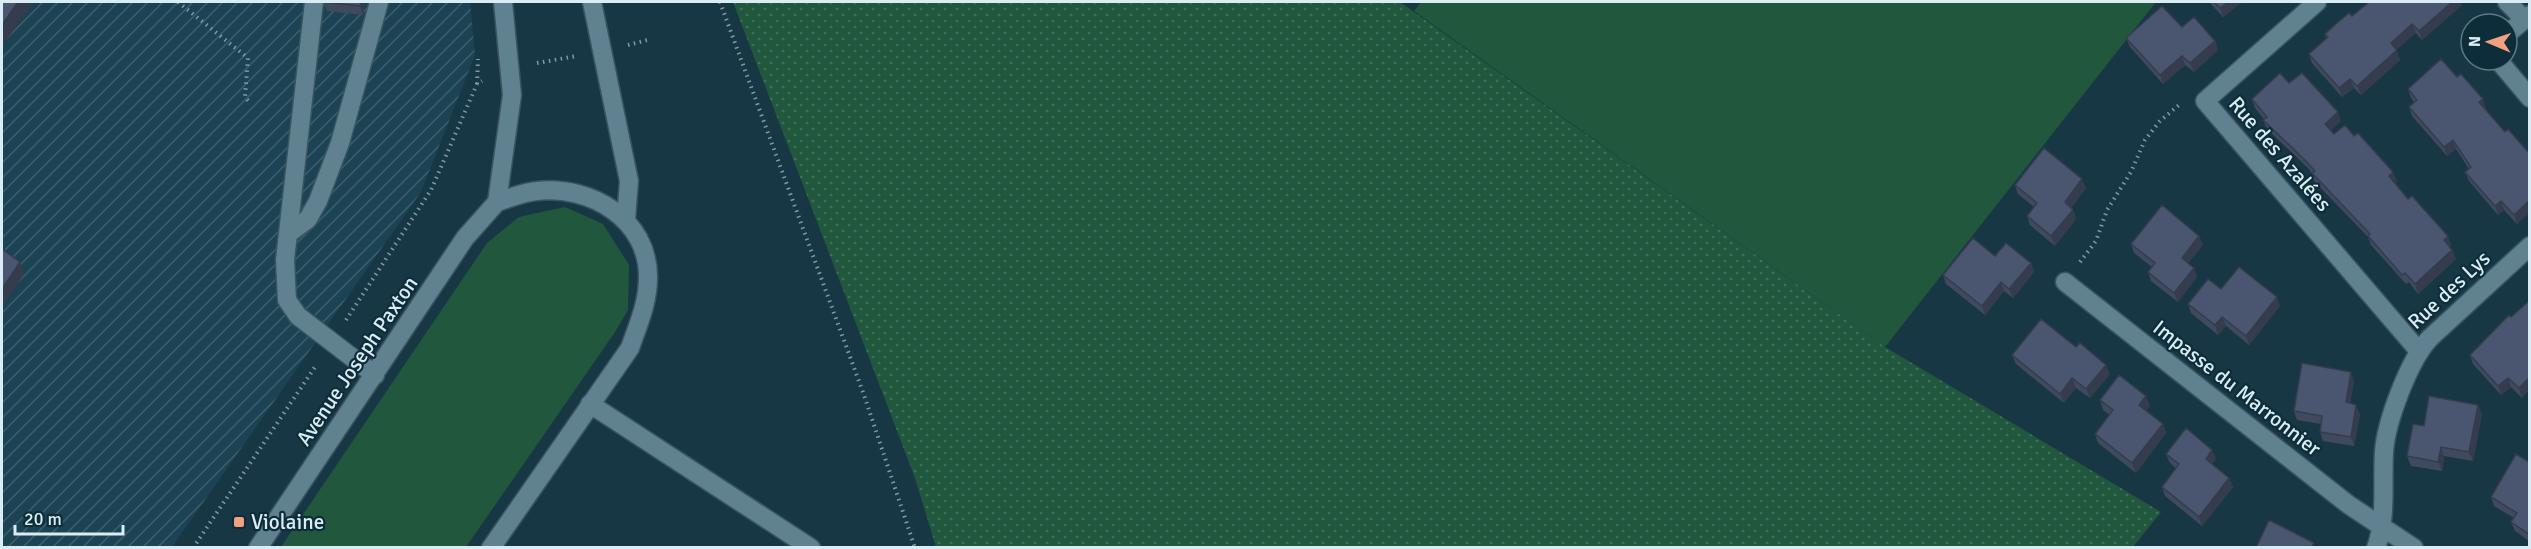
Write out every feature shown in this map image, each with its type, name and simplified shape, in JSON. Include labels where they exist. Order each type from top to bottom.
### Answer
[{"type":"street","points":[[314,2],[285,260],[287,300],[298,316],[375,375]]},
{"type":"street","points":[[288,234],[308,219],[318,201],[340,143],[379,2]]},
{"type":"street","points":[[491,548],[630,348],[644,312],[648,277],[641,243],[626,219],[603,203],[576,193],[537,190],[497,202],[512,95],[503,2]]},
{"type":"street","points":[[592,2],[629,182],[626,219]]},
{"type":"street","name":"Rue des Azalées","points":[[2318,2],[2205,101],[2418,350]]},
{"type":"street","points":[[2507,2],[2527,17]]},
{"type":"street","points":[[2508,72],[2529,98]]},
{"type":"street","name":"Avenue Joseph Paxton","points":[[258,548],[465,238],[497,202]]},
{"type":"street","name":"Rue des Lys","points":[[2376,548],[2383,528],[2384,448],[2408,370],[2418,350],[2529,246]]},
{"type":"street","name":"Impasse du Marronnier","points":[[2066,282],[2383,528],[2414,548]]},
{"type":"street","points":[[590,404],[811,548]]},
{"type":"path","points":[[178,2],[248,58],[245,97],[251,104]]},
{"type":"path","points":[[720,2],[864,395],[915,548]]},
{"type":"path","points":[[193,548],[332,343],[431,190],[477,84],[509,66],[603,50],[651,39]]},
{"type":"path","points":[[2066,282],[2096,241],[2107,210],[2131,172],[2145,140],[2160,121],[2196,90],[2205,101]]},
{"type":"shaded area","points":[[2,2],[470,2],[475,55],[421,192],[172,547],[2,547]]},
{"type":"green space","points":[[733,2],[1400,2],[1885,347],[2161,512],[2132,548],[936,547],[915,478]]},
{"type":"green space","points":[[1421,2],[2156,2],[1885,347],[1414,11]]},
{"type":"green space","points":[[565,207],[603,224],[629,265],[628,310],[466,547],[281,547],[487,243],[519,217]]},
{"type":"building","points":[[2,2],[18,2],[2,25]]},
{"type":"building","points":[[324,2],[361,2],[360,6]]},
{"type":"building","points":[[2214,2],[2228,2],[2220,8]]},
{"type":"building","points":[[2369,2],[2452,2],[2419,31],[2412,24],[2391,43],[2397,50],[2357,86],[2350,79],[2339,88],[2309,54],[2328,37],[2325,34],[2337,23],[2349,13],[2352,16]]},
{"type":"building","points":[[2162,6],[2182,27],[2194,17],[2215,41],[2190,63],[2182,56],[2160,75],[2126,38]]},
{"type":"building","points":[[2441,59],[2457,77],[2461,74],[2483,99],[2479,102],[2505,132],[2508,129],[2529,153],[2529,201],[2514,215],[2501,201],[2495,206],[2465,172],[2471,167],[2453,140],[2444,147],[2409,107],[2417,100],[2408,89]]},
{"type":"building","points":[[2280,73],[2289,83],[2302,73],[2338,112],[2325,124],[2334,134],[2345,125],[2354,136],[2358,133],[2393,172],[2389,176],[2408,199],[2412,196],[2448,236],[2444,240],[2452,250],[2415,284],[2405,273],[2402,275],[2368,236],[2370,234],[2312,173],[2315,171],[2305,160],[2263,120],[2267,117],[2252,99]]},
{"type":"building","points":[[2044,148],[2082,179],[2065,202],[2073,210],[2051,236],[2027,216],[2037,203],[2015,185]]},
{"type":"building","points":[[2162,205],[2199,236],[2182,258],[2194,268],[2174,293],[2148,272],[2155,263],[2131,244]]},
{"type":"building","points":[[1973,238],[1995,256],[2006,243],[2031,263],[2009,289],[2001,282],[1982,306],[1943,275]]},
{"type":"building","points":[[2,249],[20,262],[2,289]]},
{"type":"building","points":[[2239,267],[2277,297],[2246,336],[2222,317],[2215,325],[2188,304],[2208,279],[2221,289]]},
{"type":"building","points":[[2529,301],[2529,378],[2519,388],[2508,378],[2498,386],[2470,355],[2509,315],[2511,317]]},
{"type":"building","points":[[2041,319],[2076,347],[2080,343],[2106,365],[2086,389],[2072,378],[2060,394],[2012,355]]},
{"type":"building","points":[[2302,363],[2351,372],[2346,402],[2356,405],[2351,437],[2320,432],[2322,416],[2294,411]]},
{"type":"building","points":[[2119,375],[2146,396],[2139,405],[2163,424],[2132,463],[2095,434],[2113,410],[2100,400]]},
{"type":"building","points":[[2429,396],[2478,405],[2469,452],[2441,447],[2438,462],[2407,456],[2413,424],[2424,426]]},
{"type":"building","points":[[2186,428],[2212,450],[2206,459],[2229,478],[2199,517],[2162,487],[2179,464],[2166,454]]},
{"type":"building","points":[[2516,454],[2529,462],[2529,534],[2511,522],[2517,513],[2491,497]]},
{"type":"building","points":[[2269,520],[2314,543],[2311,548],[2256,548]]},
{"type":"place","name":"Violaine","points":[[239,522]]}]
